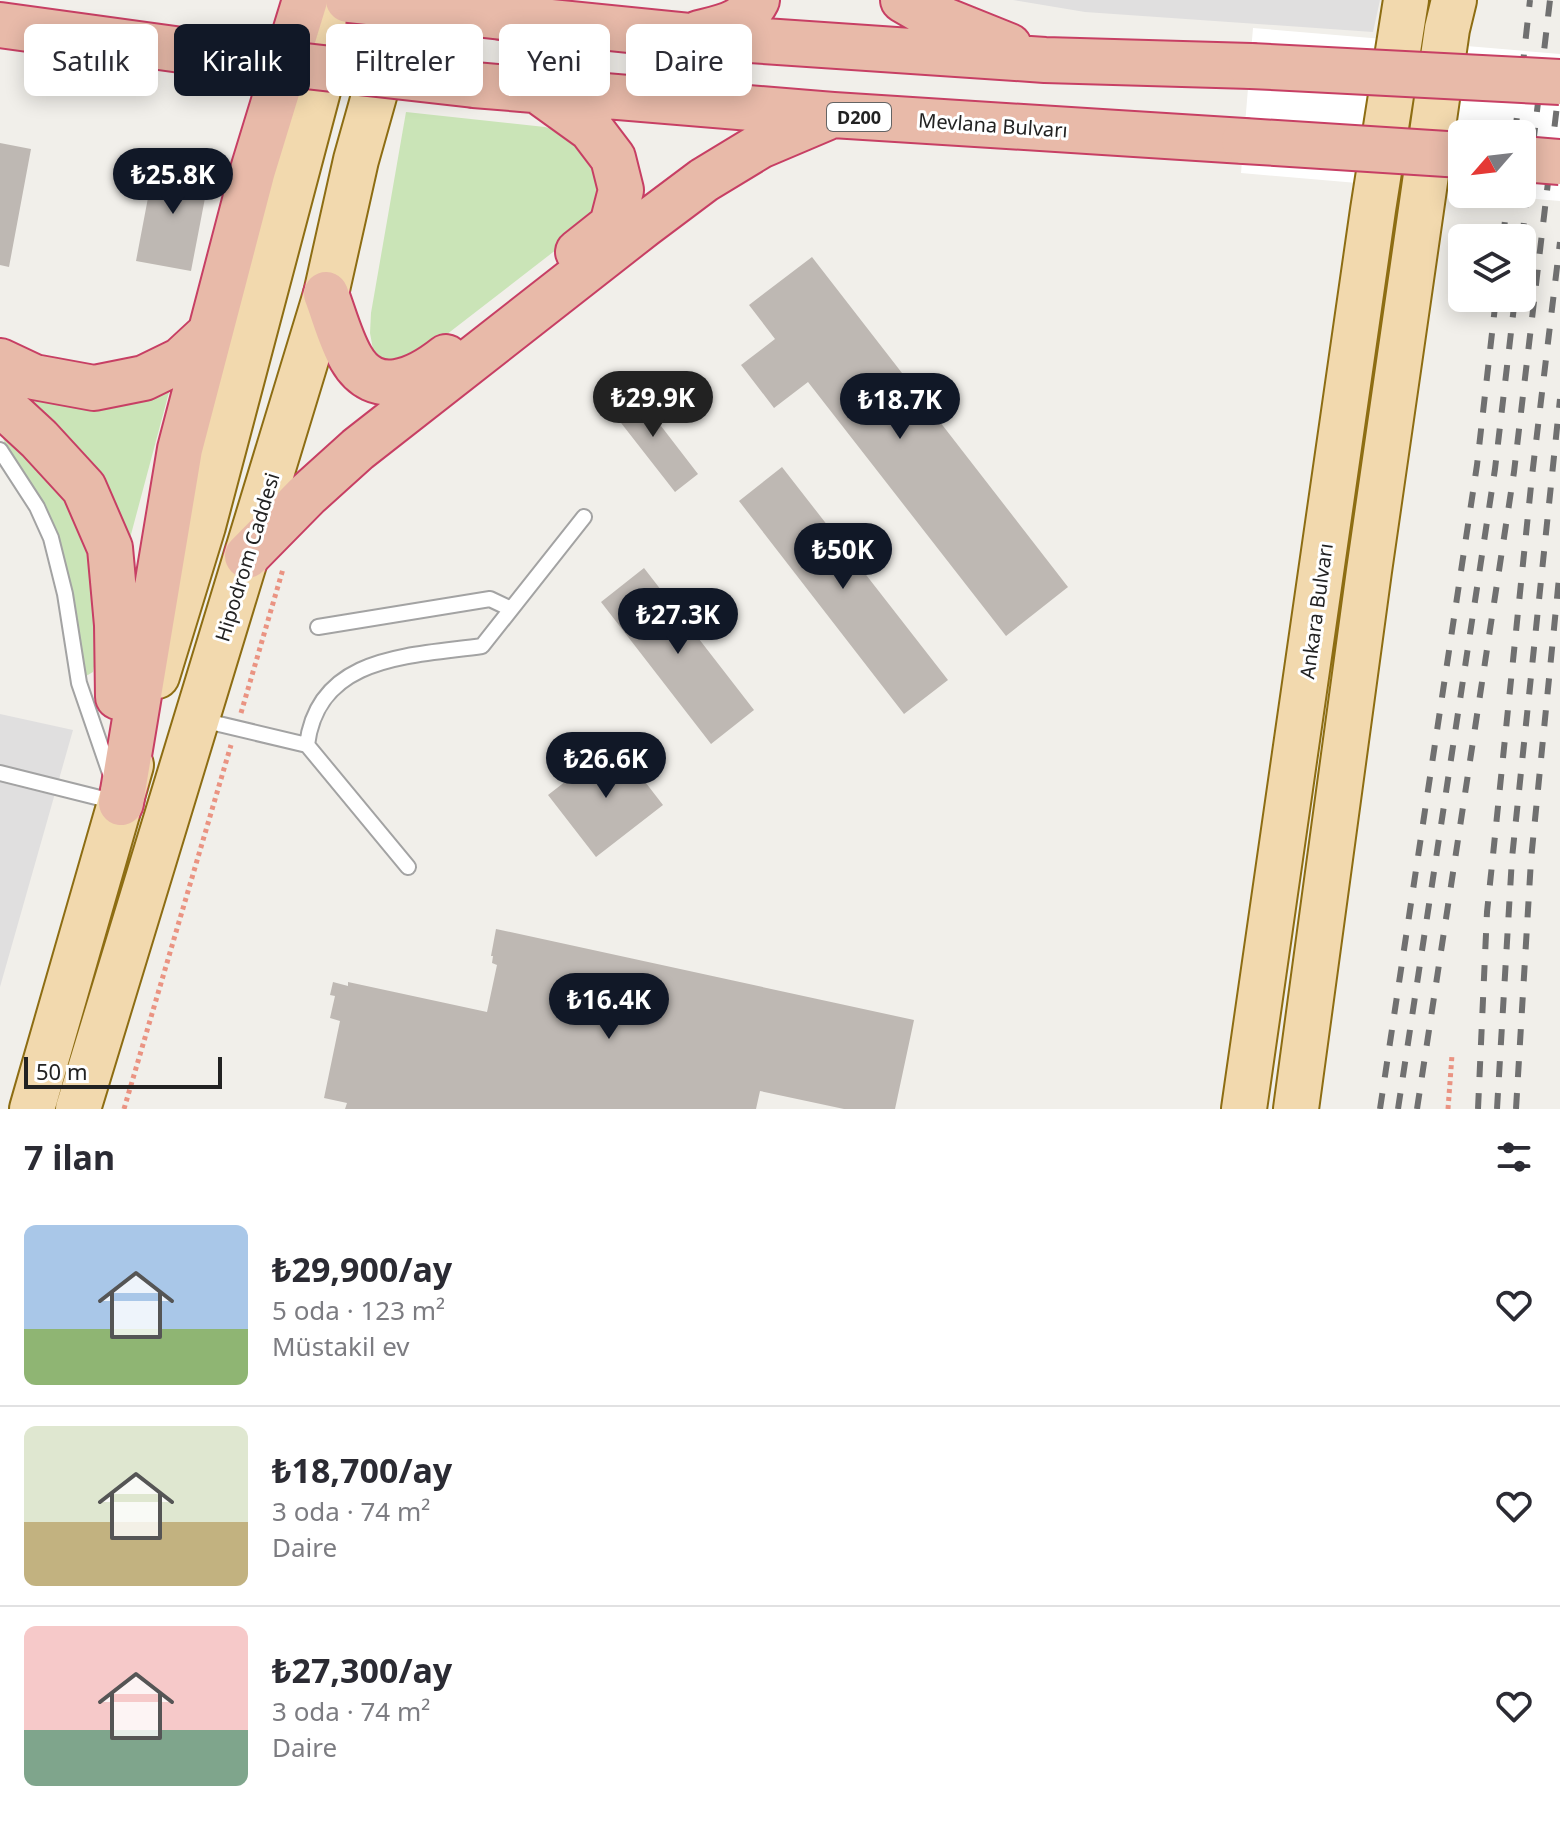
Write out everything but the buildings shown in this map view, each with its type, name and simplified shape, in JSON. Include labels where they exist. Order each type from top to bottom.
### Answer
[{"type":"highway","points":[[121,803],[180,449],[253,170],[305,0]]},
{"type":"highway","points":[[348,0],[626,30]]},
{"type":"highway","points":[[736,24],[757,0]]},
{"type":"highway","points":[[903,0],[922,11],[1045,60]]},
{"type":"highway","name":"Mevlana Bulvarı","points":[[11,33],[499,87]]},
{"type":"highway","points":[[752,40],[1045,60],[1251,66],[1560,82]]},
{"type":"highway","points":[[326,294],[350,357],[362,373],[377,381],[402,382],[424,374],[612,225],[621,190],[613,158],[591,129],[546,96]]},
{"type":"highway","name":"Mevlana Bulvarı","points":[[600,96],[833,115],[1448,154]]},
{"type":"highway","points":[[267,555],[307,495],[358,449],[644,225],[704,180],[760,146],[833,115]]},
{"type":"highway","points":[[1536,160],[1560,162]]},
{"type":"highway","points":[[0,361],[34,377],[94,388],[144,378],[181,360],[208,335]]},
{"type":"highway","points":[[0,403],[39,439],[84,488],[110,548],[117,625],[121,803]]},
{"type":"main road","points":[[32,1109],[203,526],[342,0]]},
{"type":"main road","name":"Hipodrom Caddesi","points":[[78,1109],[217,724],[267,555],[356,160],[401,0]]},
{"type":"main road","name":"Ankara Bulvarı","points":[[1244,1109],[1406,0]]},
{"type":"main road","points":[[1296,1109],[1369,571],[1447,29],[1454,0]]},
{"type":"lane","points":[[0,450],[31,496],[51,538],[65,594],[79,683],[121,803]]},
{"type":"lane","points":[[307,745],[313,714],[322,698],[348,675],[400,658],[482,646],[584,517]]},
{"type":"lane","points":[[318,627],[490,599],[511,609]]},
{"type":"lane","points":[[217,724],[307,745],[408,867]]},
{"type":"lane","points":[[0,773],[121,803]]},
{"type":"path","points":[[124,1109],[217,724],[267,555]]},
{"type":"path","points":[[1448,1109],[1452,1055]]},
{"type":"shaded area","points":[[1013,0],[1380,0],[1373,32],[1085,12]]},
{"type":"shaded area","points":[[0,714],[73,730],[0,987]]},
{"type":"green space","points":[[406,112],[545,127],[557,131],[580,146],[601,180],[592,222],[420,355],[391,362],[374,355],[370,333],[371,313]]},
{"type":"green space","points":[[172,381],[129,542],[9,391]]},
{"type":"green space","points":[[0,422],[69,497],[98,577],[100,634],[93,672],[86,676],[69,580],[56,535],[33,487],[7,448]]},
{"type":"pier","points":[[1253,28],[1560,54],[1560,201],[1536,199],[1536,120],[1448,120],[1448,191],[1241,173]]},
{"type":"railway","points":[[1517,120],[1530,0]]},
{"type":"railway","points":[[1524,224],[1550,0]]},
{"type":"railway","points":[[1417,1109],[1514,472],[1560,80]]},
{"type":"railway","points":[[1505,224],[1506,208]]},
{"type":"railway","points":[[1478,1109],[1487,912],[1532,476],[1560,242]]},
{"type":"railway","points":[[1380,1109],[1477,465],[1494,312]]},
{"type":"railway","points":[[1398,1109],[1495,469],[1513,312]]},
{"type":"railway","points":[[1497,1109],[1512,858],[1560,399]]},
{"type":"railway","points":[[1516,1109],[1531,860],[1560,568]]}]
